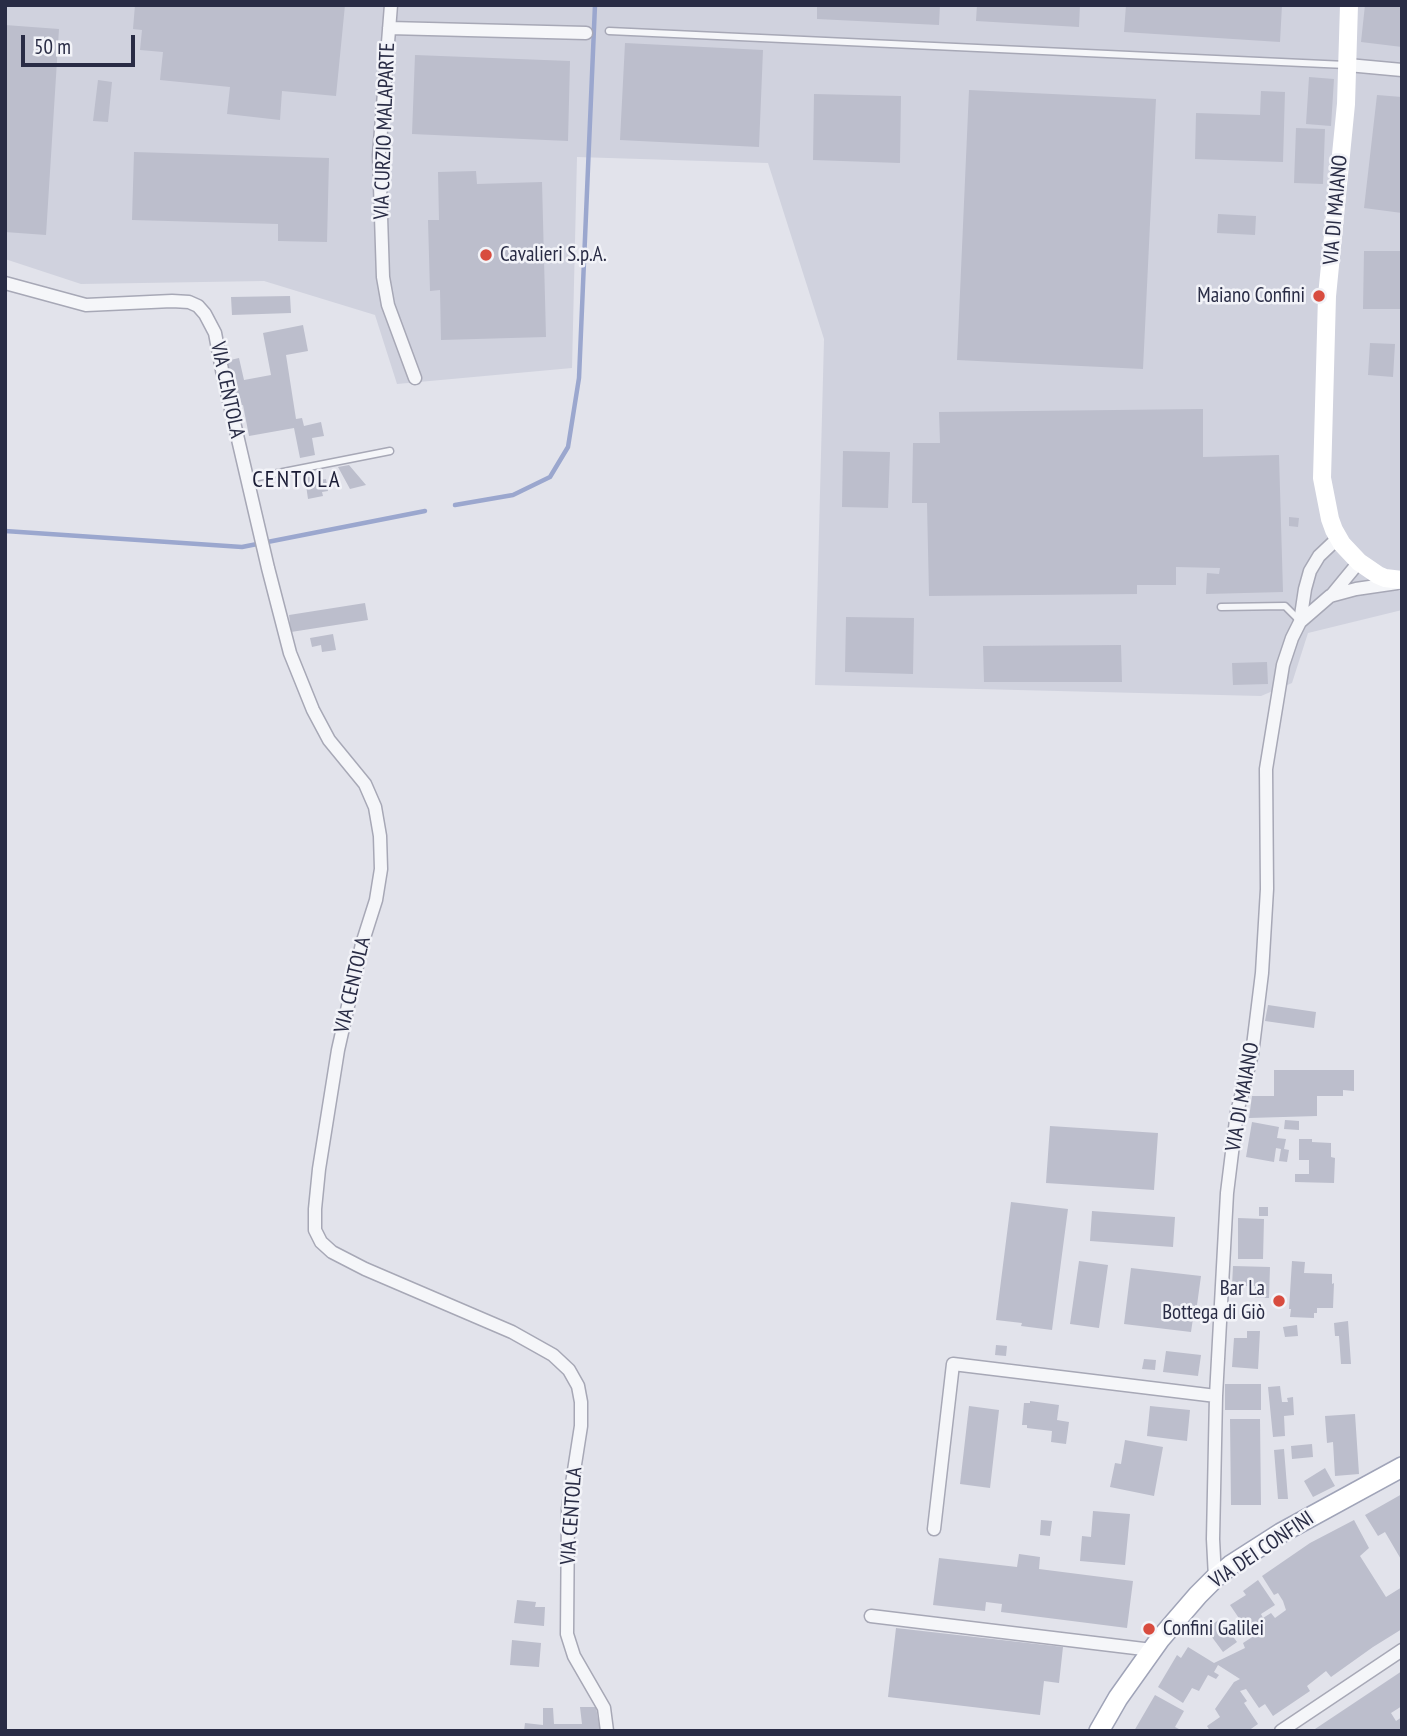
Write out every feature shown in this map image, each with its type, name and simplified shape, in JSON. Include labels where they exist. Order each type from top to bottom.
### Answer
[{"type":"main road","name":"VIA DEI CONFINI","points":[[1099,1731],[1118,1698],[1175,1620],[1215,1578],[1281,1533],[1402,1467]]},
{"type":"street","name":"VIA CURZIO MALAPARTE","points":[[391,5],[379,155],[383,277],[388,305],[415,378]]},
{"type":"street","name":"VIA DI MAIANO","points":[[1349,5],[1346,104],[1327,296],[1322,471],[1326,505],[1338,538],[1359,562],[1378,575],[1402,581]]},
{"type":"street","points":[[390,28],[586,33]]},
{"type":"street","points":[[1348,65],[1402,70]]},
{"type":"street","name":"VIA CENTOLA","points":[[5,283],[86,305],[189,302],[198,306],[205,314],[215,333],[290,653],[313,710],[330,740],[365,784],[375,807],[380,836],[381,869],[376,900],[362,944],[338,1050],[319,1169],[314,1209],[315,1230],[321,1242],[332,1252],[365,1269],[512,1332],[553,1355],[569,1370],[578,1386],[581,1402],[568,1509],[567,1634],[574,1656],[604,1708],[607,1731]]},
{"type":"street","points":[[1338,538],[1348,535],[1378,563],[1402,574]]},
{"type":"street","name":"VIA DI MAIANO","points":[[1215,1578],[1213,1539],[1216,1396],[1227,1193],[1237,1112],[1252,1054],[1262,972],[1266,889],[1266,769],[1283,665],[1300,622],[1305,589],[1312,567],[1326,548],[1338,538]]},
{"type":"street","name":"VIA DI MAIANO","points":[[1300,622],[1330,596],[1359,562]]},
{"type":"street","name":"VIA DI MAIANO","points":[[1330,596],[1402,581]]},
{"type":"street","points":[[934,1529],[953,1364],[1216,1396]]},
{"type":"street","points":[[871,1616],[1153,1650]]},
{"type":"street","points":[[1281,1731],[1402,1650]]},
{"type":"lane","points":[[609,31],[1348,65]]},
{"type":"lane","points":[[248,479],[390,451]]},
{"type":"lane","points":[[1221,607],[1284,606],[1300,622]]},
{"type":"shaded area","points":[[5,5],[1402,5],[1402,610],[1308,633],[1292,683],[1261,696],[815,685],[824,339],[768,163],[577,157],[572,368],[397,384],[375,315],[264,281],[81,284],[5,259]]},
{"type":"building","points":[[135,5],[345,5],[336,96],[282,91],[280,120],[227,114],[230,87],[160,80],[163,52],[140,50],[142,30],[133,29]]},
{"type":"building","points":[[817,5],[940,5],[939,25],[817,19]]},
{"type":"building","points":[[977,5],[1080,5],[1079,27],[976,21]]},
{"type":"building","points":[[1126,5],[1282,5],[1280,42],[1124,32]]},
{"type":"building","points":[[1365,5],[1402,5],[1402,47],[1361,42]]},
{"type":"building","points":[[5,25],[59,29],[46,235],[5,232]]},
{"type":"building","points":[[625,43],[763,50],[759,147],[620,140]]},
{"type":"building","points":[[415,55],[570,61],[568,141],[412,134]]},
{"type":"building","points":[[1309,77],[1334,79],[1331,126],[1306,124]]},
{"type":"building","points":[[98,80],[112,82],[108,122],[93,121]]},
{"type":"building","points":[[969,90],[1156,99],[1143,369],[957,360]]},
{"type":"building","points":[[1261,91],[1285,92],[1283,162],[1195,159],[1196,113],[1260,115]]},
{"type":"building","points":[[814,94],[901,96],[900,163],[813,160]]},
{"type":"building","points":[[1377,95],[1402,97],[1402,213],[1364,208]]},
{"type":"building","points":[[1296,128],[1325,129],[1323,184],[1294,183]]},
{"type":"building","points":[[134,152],[329,158],[327,242],[278,241],[278,224],[132,220]]},
{"type":"building","name":"Cavalieri S.p.A.","points":[[476,171],[477,184],[542,182],[546,337],[441,340],[440,290],[430,291],[428,220],[439,220],[438,172]]},
{"type":"building","points":[[1218,214],[1256,216],[1255,235],[1217,233]]},
{"type":"building","points":[[1364,251],[1402,251],[1402,309],[1363,309]]},
{"type":"building","points":[[290,296],[291,313],[232,315],[231,297]]},
{"type":"building","points":[[303,325],[308,351],[286,355],[296,419],[302,418],[304,426],[321,422],[324,436],[312,438],[315,455],[300,458],[294,428],[249,436],[243,405],[235,406],[226,361],[239,358],[244,380],[271,375],[263,333]]},
{"type":"building","points":[[1370,343],[1395,344],[1393,377],[1368,375]]},
{"type":"building","points":[[1203,409],[1203,457],[1279,455],[1283,592],[1206,594],[1207,573],[1219,574],[1220,568],[1176,567],[1176,585],[1137,585],[1137,594],[929,596],[927,503],[912,503],[913,443],[940,443],[939,412]]},
{"type":"building","points":[[843,451],[890,452],[888,508],[842,507]]},
{"type":"building","points":[[349,465],[366,485],[350,489],[338,467]]},
{"type":"building","points":[[318,475],[319,480],[326,479],[328,491],[322,492],[323,496],[308,499],[305,478]]},
{"type":"building","points":[[1289,517],[1299,518],[1298,527],[1289,526]]},
{"type":"building","points":[[365,603],[368,620],[291,632],[289,615]]},
{"type":"building","points":[[846,617],[914,618],[913,674],[845,672]]},
{"type":"building","points":[[333,634],[336,650],[322,652],[321,645],[312,647],[310,638]]},
{"type":"building","points":[[1121,645],[1122,682],[984,682],[983,646]]},
{"type":"building","points":[[1267,662],[1268,684],[1233,685],[1232,663]]},
{"type":"building","points":[[1268,1005],[1316,1012],[1314,1028],[1265,1021]]},
{"type":"building","points":[[1274,1070],[1354,1070],[1354,1091],[1343,1090],[1343,1096],[1317,1096],[1317,1116],[1249,1118],[1252,1096],[1274,1096]]},
{"type":"building","points":[[1285,1120],[1299,1121],[1299,1130],[1284,1129]]},
{"type":"building","points":[[1252,1122],[1279,1127],[1277,1138],[1286,1139],[1284,1149],[1289,1150],[1287,1162],[1279,1161],[1281,1149],[1276,1148],[1274,1162],[1246,1157]]},
{"type":"building","points":[[1050,1126],[1158,1133],[1154,1190],[1046,1183]]},
{"type":"building","points":[[1299,1139],[1331,1143],[1331,1157],[1335,1158],[1334,1183],[1295,1182],[1295,1174],[1309,1174],[1309,1160],[1299,1160]]},
{"type":"building","points":[[1011,1202],[1068,1209],[1052,1330],[996,1320]]},
{"type":"building","points":[[1259,1207],[1268,1207],[1268,1216],[1259,1216]]},
{"type":"building","points":[[1092,1211],[1175,1217],[1173,1247],[1090,1241]]},
{"type":"building","points":[[1238,1218],[1264,1219],[1263,1259],[1238,1259]]},
{"type":"building","points":[[1079,1261],[1108,1265],[1099,1328],[1070,1324]]},
{"type":"building","points":[[1292,1261],[1305,1262],[1304,1273],[1332,1274],[1333,1308],[1317,1308],[1314,1318],[1290,1317]]},
{"type":"building","points":[[1233,1266],[1270,1267],[1269,1298],[1255,1298],[1255,1286],[1232,1286]]},
{"type":"building","points":[[1131,1268],[1201,1276],[1191,1332],[1124,1324]]},
{"type":"building","points":[[1348,1321],[1351,1364],[1341,1364],[1339,1336],[1335,1336],[1334,1323]]},
{"type":"building","points":[[1297,1325],[1298,1336],[1285,1337],[1283,1327]]},
{"type":"building","points":[[1247,1331],[1260,1331],[1258,1369],[1232,1367],[1234,1338],[1247,1338]]},
{"type":"building","points":[[996,1345],[1007,1346],[1006,1356],[995,1355]]},
{"type":"building","points":[[1166,1351],[1201,1355],[1198,1376],[1163,1372]]},
{"type":"building","points":[[1144,1359],[1156,1360],[1155,1370],[1142,1369]]},
{"type":"building","points":[[1225,1384],[1261,1384],[1261,1410],[1225,1410]]},
{"type":"building","points":[[1280,1386],[1282,1402],[1288,1402],[1287,1398],[1293,1397],[1294,1415],[1284,1416],[1285,1436],[1273,1437],[1268,1387]]},
{"type":"building","points":[[1030,1401],[1059,1405],[1057,1420],[1069,1422],[1066,1444],[1051,1442],[1052,1431],[1022,1425],[1024,1403]]},
{"type":"building","points":[[969,1406],[999,1410],[990,1488],[960,1484]]},
{"type":"building","points":[[1150,1406],[1190,1410],[1187,1441],[1147,1436]]},
{"type":"building","points":[[1355,1414],[1359,1474],[1335,1476],[1333,1442],[1327,1443],[1325,1416]]},
{"type":"building","points":[[1230,1419],[1260,1419],[1261,1505],[1231,1505]]},
{"type":"building","points":[[1125,1440],[1163,1447],[1154,1496],[1110,1487],[1115,1463],[1121,1464]]},
{"type":"building","points":[[1312,1444],[1313,1457],[1292,1459],[1291,1446]]},
{"type":"building","points":[[1284,1449],[1288,1499],[1278,1499],[1274,1450]]},
{"type":"building","points":[[1325,1468],[1335,1486],[1313,1497],[1304,1481]]},
{"type":"building","points":[[1402,1494],[1402,1561],[1385,1532],[1378,1536],[1365,1515]]},
{"type":"building","points":[[1093,1511],[1130,1514],[1125,1565],[1080,1561],[1082,1536],[1091,1537]]},
{"type":"building","points":[[1041,1520],[1052,1521],[1050,1536],[1040,1535]]},
{"type":"building","points":[[1354,1520],[1369,1548],[1360,1556],[1386,1597],[1402,1587],[1402,1629],[1331,1677],[1326,1671],[1307,1686],[1310,1691],[1273,1716],[1265,1704],[1259,1708],[1246,1689],[1240,1691],[1247,1701],[1244,1703],[1258,1724],[1248,1731],[1210,1731],[1207,1726],[1220,1717],[1215,1709],[1234,1682],[1240,1679],[1218,1665],[1214,1672],[1219,1675],[1216,1679],[1208,1675],[1199,1691],[1192,1688],[1183,1703],[1158,1687],[1177,1655],[1181,1658],[1188,1647],[1214,1663],[1245,1648],[1243,1643],[1260,1632],[1258,1628],[1249,1633],[1230,1605],[1246,1595],[1243,1591],[1258,1580],[1275,1605],[1261,1614],[1263,1618],[1271,1613],[1275,1618],[1286,1610],[1278,1593],[1274,1595],[1262,1576],[1310,1543]]},
{"type":"building","points":[[1019,1554],[1040,1557],[1039,1569],[1133,1581],[1127,1628],[1001,1612],[1002,1604],[986,1602],[985,1611],[933,1605],[939,1558],[1017,1567]]},
{"type":"building","points":[[517,1600],[536,1602],[535,1607],[545,1607],[544,1626],[514,1623]]},
{"type":"building","points":[[1220,1619],[1237,1642],[1223,1652],[1206,1629]]},
{"type":"building","points":[[896,1628],[1063,1647],[1059,1683],[1044,1681],[1040,1715],[888,1697]]},
{"type":"building","points":[[512,1640],[541,1643],[539,1667],[510,1665]]},
{"type":"building","points":[[1402,1671],[1402,1706],[1391,1713],[1396,1721],[1402,1717],[1402,1731],[1312,1731]]},
{"type":"building","points":[[1155,1695],[1184,1711],[1175,1727],[1178,1731],[1134,1731]]},
{"type":"building","points":[[580,1707],[596,1707],[600,1731],[524,1731],[525,1723],[543,1725],[543,1708],[553,1708],[554,1724],[582,1724]]},
{"type":"waterway","points":[[455,505],[513,495],[550,477],[568,447],[579,378],[595,5]]},
{"type":"waterway","points":[[5,531],[242,547],[425,511]]},
{"type":"place","name":"Cavalieri S.p.A.","points":[[486,255]]},
{"type":"place","name":"Maiano Confini","points":[[1319,296]]},
{"type":"place","name":"Bar La Bottega di Giò","points":[[1279,1301]]},
{"type":"place","name":"Confini Galilei","points":[[1149,1629]]},
{"type":"district","name":"CENTOLA","points":[[297,480]]}]
